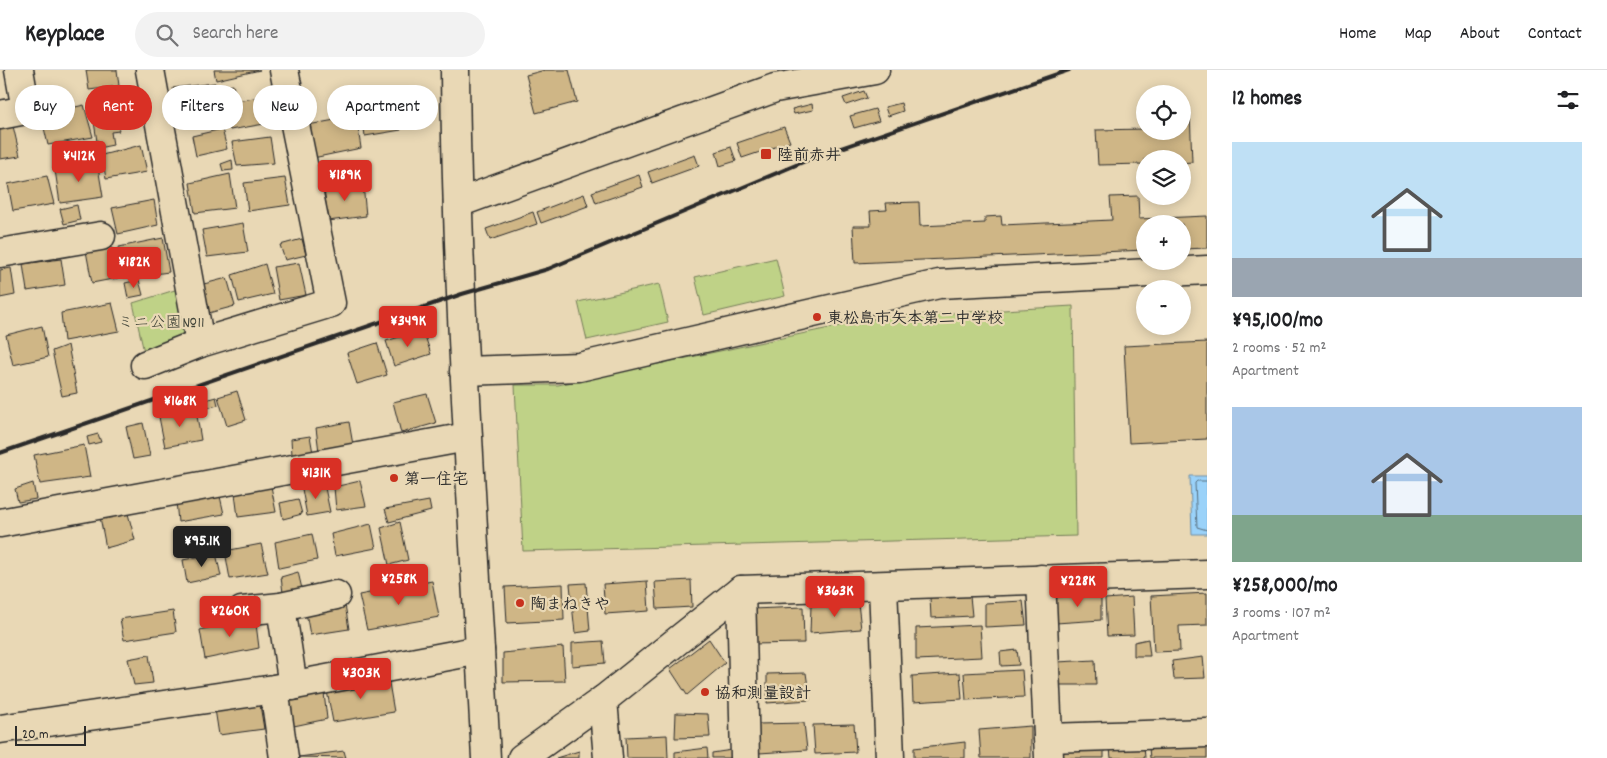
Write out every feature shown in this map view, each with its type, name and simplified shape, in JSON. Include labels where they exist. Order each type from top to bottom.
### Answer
[{"type":"street","points":[[0,115],[26,110],[19,70]]},
{"type":"street","points":[[150,70],[200,343]]},
{"type":"street","points":[[145,365],[200,343],[331,303],[284,70]]},
{"type":"street","points":[[455,70],[464,372],[486,758]]},
{"type":"street","points":[[774,88],[796,70]]},
{"type":"street","points":[[458,202],[774,88],[875,70]]},
{"type":"street","points":[[0,253],[101,236]]},
{"type":"street","points":[[464,372],[579,367],[939,284],[1207,270]]},
{"type":"street","points":[[0,523],[467,437]]},
{"type":"street","points":[[522,758],[603,700],[741,590],[1207,574]]},
{"type":"street","points":[[1041,579],[1049,748],[1207,733]]},
{"type":"street","points":[[883,586],[890,758]]},
{"type":"street","points":[[741,590],[745,758]]},
{"type":"street","points":[[242,611],[281,607],[336,595]]},
{"type":"street","points":[[281,607],[284,758]]},
{"type":"street","points":[[0,729],[284,688],[480,650]]},
{"type":"street","points":[[603,700],[608,758]]},
{"type":"green space","points":[[776,258],[785,296],[704,315],[695,277]]},
{"type":"green space","points":[[659,284],[668,322],[587,340],[578,302]]},
{"type":"green space","name":"ミニ公園№11","points":[[178,289],[188,332],[185,340],[144,352],[133,303]]},
{"type":"green space","points":[[1073,306],[1076,536],[523,551],[515,385],[558,385],[882,317]]},
{"type":"water","points":[[1190,476],[1207,476],[1207,534],[1192,534]]},
{"type":"building","points":[[86,70],[117,70],[119,85],[88,85]]},
{"type":"building","points":[[214,70],[260,70],[216,80]]},
{"type":"building","points":[[545,70],[569,70],[577,102],[536,113],[526,75]]},
{"type":"building","points":[[215,83],[215,85],[198,85]]},
{"type":"building","points":[[864,91],[867,98],[846,105],[843,98]]},
{"type":"building","points":[[253,98],[253,126],[243,128],[243,100]]},
{"type":"building","points":[[901,103],[903,111],[888,116],[885,107]]},
{"type":"building","points":[[812,104],[813,110],[794,114],[792,109]]},
{"type":"building","points":[[84,105],[85,130],[91,130],[93,137],[48,145],[44,130],[75,130],[75,107]]},
{"type":"building","points":[[875,109],[879,121],[854,128],[850,116]]},
{"type":"building","points":[[327,121],[327,130],[358,130],[361,148],[313,158],[309,130],[317,130],[317,123]]},
{"type":"building","points":[[13,126],[20,156],[0,159],[0,129]]},
{"type":"building","name":"陸前赤井","points":[[784,127],[790,142],[742,158],[737,143]]},
{"type":"building","points":[[1136,129],[1136,140],[1191,140],[1191,137],[1192,162],[1191,150],[1136,150],[1136,164],[1098,165],[1096,130]]},
{"type":"building","points":[[95,130],[119,130],[111,132],[113,145],[98,148]]},
{"type":"building","points":[[222,130],[227,149],[196,156],[192,136]]},
{"type":"building","points":[[364,130],[401,130],[365,136]]},
{"type":"building","points":[[270,137],[274,163],[237,166],[232,142]]},
{"type":"building","points":[[141,145],[147,172],[106,179],[102,155]]},
{"type":"building","points":[[731,147],[736,161],[720,166],[716,152]]},
{"type":"building","points":[[695,155],[699,166],[652,183],[648,172]]},
{"type":"building","points":[[232,160],[233,170],[223,171],[221,164]]},
{"type":"building","points":[[97,161],[103,197],[60,203],[55,170]]},
{"type":"building","points":[[230,174],[235,208],[195,213],[190,183]]},
{"type":"building","points":[[639,175],[643,187],[596,203],[592,192]]},
{"type":"building","points":[[47,176],[54,204],[13,211],[8,184]]},
{"type":"building","points":[[285,178],[290,205],[248,211],[244,183]]},
{"type":"building","points":[[363,184],[366,216],[328,221],[324,188]]},
{"type":"building","points":[[584,194],[588,206],[541,223],[537,212]]},
{"type":"building","points":[[1136,196],[1139,215],[1136,215],[1136,250],[855,263],[853,226],[871,226],[870,211],[887,210],[886,203],[919,202],[920,226],[985,223],[985,217],[1001,216],[1002,225],[1112,220],[1110,197]]},
{"type":"building","points":[[154,200],[158,225],[118,234],[112,208]]},
{"type":"building","points":[[77,205],[80,220],[64,224],[60,209]]},
{"type":"building","points":[[533,212],[537,224],[490,240],[486,229]]},
{"type":"building","points":[[1207,216],[1207,248],[1191,249],[1191,217]]},
{"type":"building","points":[[243,223],[248,252],[207,257],[202,230]]},
{"type":"building","points":[[163,238],[169,272],[124,278],[119,247]]},
{"type":"building","points":[[302,239],[306,255],[285,260],[280,245]]},
{"type":"building","points":[[112,246],[118,278],[92,283],[86,251]]},
{"type":"building","points":[[61,259],[65,285],[27,291],[23,264]]},
{"type":"building","points":[[299,263],[306,295],[279,300],[273,267]]},
{"type":"building","points":[[265,264],[273,294],[239,302],[232,275]]},
{"type":"building","points":[[11,268],[15,295],[0,298],[0,270]]},
{"type":"building","points":[[227,278],[235,306],[205,314],[200,285]]},
{"type":"building","points":[[139,280],[143,295],[128,298],[125,283]]},
{"type":"building","points":[[112,303],[119,331],[64,341],[61,313]]},
{"type":"building","points":[[42,326],[48,357],[13,365],[6,335]]},
{"type":"building","points":[[423,330],[431,354],[394,366],[386,341]]},
{"type":"building","points":[[1207,342],[1207,439],[1129,443],[1124,346]]},
{"type":"building","points":[[377,343],[387,375],[357,384],[347,353]]},
{"type":"building","points":[[68,345],[77,393],[62,396],[52,351]]},
{"type":"building","points":[[237,391],[246,420],[227,426],[218,397]]},
{"type":"building","points":[[427,394],[436,423],[401,433],[393,402]]},
{"type":"building","points":[[216,397],[218,405],[207,408],[205,400]]},
{"type":"building","points":[[196,410],[201,440],[165,447],[159,417]]},
{"type":"building","points":[[349,422],[353,445],[319,452],[316,428]]},
{"type":"building","points":[[143,423],[150,456],[133,459],[126,427]]},
{"type":"building","points":[[98,434],[101,442],[89,445],[87,437]]},
{"type":"building","points":[[310,436],[313,453],[292,455],[291,439]]},
{"type":"building","points":[[84,445],[90,477],[40,484],[34,455]]},
{"type":"building","points":[[270,481],[276,512],[238,517],[234,486]]},
{"type":"building","points":[[360,481],[366,506],[336,510],[334,487]]},
{"type":"building","points":[[33,483],[36,499],[18,502],[15,489]]},
{"type":"building","points":[[324,483],[330,512],[307,516],[302,489]]},
{"type":"building","points":[[219,492],[224,514],[178,522],[176,501]]},
{"type":"building","points":[[298,499],[302,514],[283,519],[280,503]]},
{"type":"building","points":[[429,501],[431,511],[389,522],[385,509]]},
{"type":"building","points":[[127,510],[135,540],[106,548],[100,517]]},
{"type":"building","points":[[400,522],[408,560],[389,565],[381,528]]},
{"type":"building","points":[[371,524],[376,548],[335,556],[331,534]]},
{"type":"building","points":[[312,534],[317,560],[279,568],[275,542]]},
{"type":"building","points":[[261,544],[268,573],[230,579],[225,551]]},
{"type":"building","points":[[216,553],[221,576],[187,583],[183,560]]},
{"type":"building","points":[[405,566],[407,573],[388,577],[387,570]]},
{"type":"building","points":[[298,572],[302,589],[283,593],[281,577]]},
{"type":"building","points":[[691,580],[692,607],[657,609],[655,582]]},
{"type":"building","points":[[432,581],[439,617],[367,630],[359,595]]},
{"type":"building","points":[[647,581],[649,611],[605,614],[603,584]]},
{"type":"building","points":[[586,583],[590,631],[575,633],[570,584]]},
{"type":"building","points":[[563,584],[564,620],[507,623],[505,587]]},
{"type":"building","points":[[1207,593],[1207,625],[1179,626],[1180,651],[1154,652],[1151,596]]},
{"type":"building","points":[[1101,594],[1101,620],[1056,623],[1056,597]]},
{"type":"building","points":[[970,596],[972,616],[931,618],[930,597]]},
{"type":"building","points":[[1132,597],[1134,635],[1107,636],[1105,599]]},
{"type":"building","points":[[344,598],[349,629],[310,635],[305,607]]},
{"type":"building","points":[[1023,601],[1026,625],[985,627],[985,603]]},
{"type":"building","points":[[858,603],[861,629],[810,633],[811,606]]},
{"type":"building","points":[[803,607],[804,643],[753,644],[752,609]]},
{"type":"building","points":[[173,611],[176,632],[124,640],[120,619]]},
{"type":"building","points":[[255,616],[259,648],[205,659],[200,630]]},
{"type":"building","points":[[980,625],[982,657],[916,660],[916,628]]},
{"type":"building","points":[[709,639],[725,663],[687,695],[670,669]]},
{"type":"building","points":[[1148,639],[1150,656],[1134,656],[1134,642]]},
{"type":"building","points":[[603,641],[605,663],[572,666],[572,643]]},
{"type":"building","points":[[563,647],[565,681],[503,682],[503,653]]},
{"type":"building","points":[[1017,650],[1019,665],[1001,666],[1000,652]]},
{"type":"building","points":[[149,655],[153,683],[134,685],[128,659]]},
{"type":"building","points":[[1203,657],[1205,678],[1174,679],[1172,661]]},
{"type":"building","points":[[1095,660],[1096,685],[1057,685],[1057,662]]},
{"type":"building","points":[[1022,670],[1024,697],[966,700],[964,673]]},
{"type":"building","points":[[806,673],[810,700],[767,703],[767,674]]},
{"type":"building","points":[[960,673],[962,699],[913,702],[912,676]]},
{"type":"building","points":[[388,677],[394,712],[333,722],[327,691]]},
{"type":"building","points":[[324,693],[327,719],[289,727],[284,702]]},
{"type":"building","points":[[259,699],[264,729],[219,735],[215,709]]},
{"type":"building","points":[[676,713],[708,714],[710,737],[675,738]]},
{"type":"building","points":[[804,723],[807,750],[759,753],[758,724]]},
{"type":"building","points":[[854,724],[856,752],[815,754],[813,725]]},
{"type":"building","points":[[1031,726],[1031,758],[981,758],[979,730]]},
{"type":"building","points":[[667,735],[668,758],[627,758],[626,737]]},
{"type":"building","points":[[965,742],[965,758],[914,758],[914,748]]},
{"type":"building","points":[[1144,745],[1145,758],[1111,758],[1110,748]]},
{"type":"building","points":[[1207,746],[1207,758],[1150,758],[1149,748]]},
{"type":"building","points":[[707,748],[708,758],[675,758],[675,752]]},
{"type":"building","points":[[1104,749],[1104,758],[1059,758],[1059,752]]},
{"type":"building","points":[[732,750],[732,758],[712,758],[712,753]]},
{"type":"building","points":[[344,751],[346,758],[299,757]]},
{"type":"building","points":[[579,751],[579,758],[556,758]]},
{"type":"railway","points":[[0,453],[462,294],[548,269],[815,157],[1069,70]]},
{"type":"place","name":"陸前赤井","points":[[766,154]]},
{"type":"place","name":"東松島市矢本第二中学校","points":[[817,317]]},
{"type":"place","name":"第一住宅","points":[[394,478]]},
{"type":"place","name":"陶まねきや","points":[[520,603]]},
{"type":"place","name":"協和測量設計","points":[[705,692]]}]
